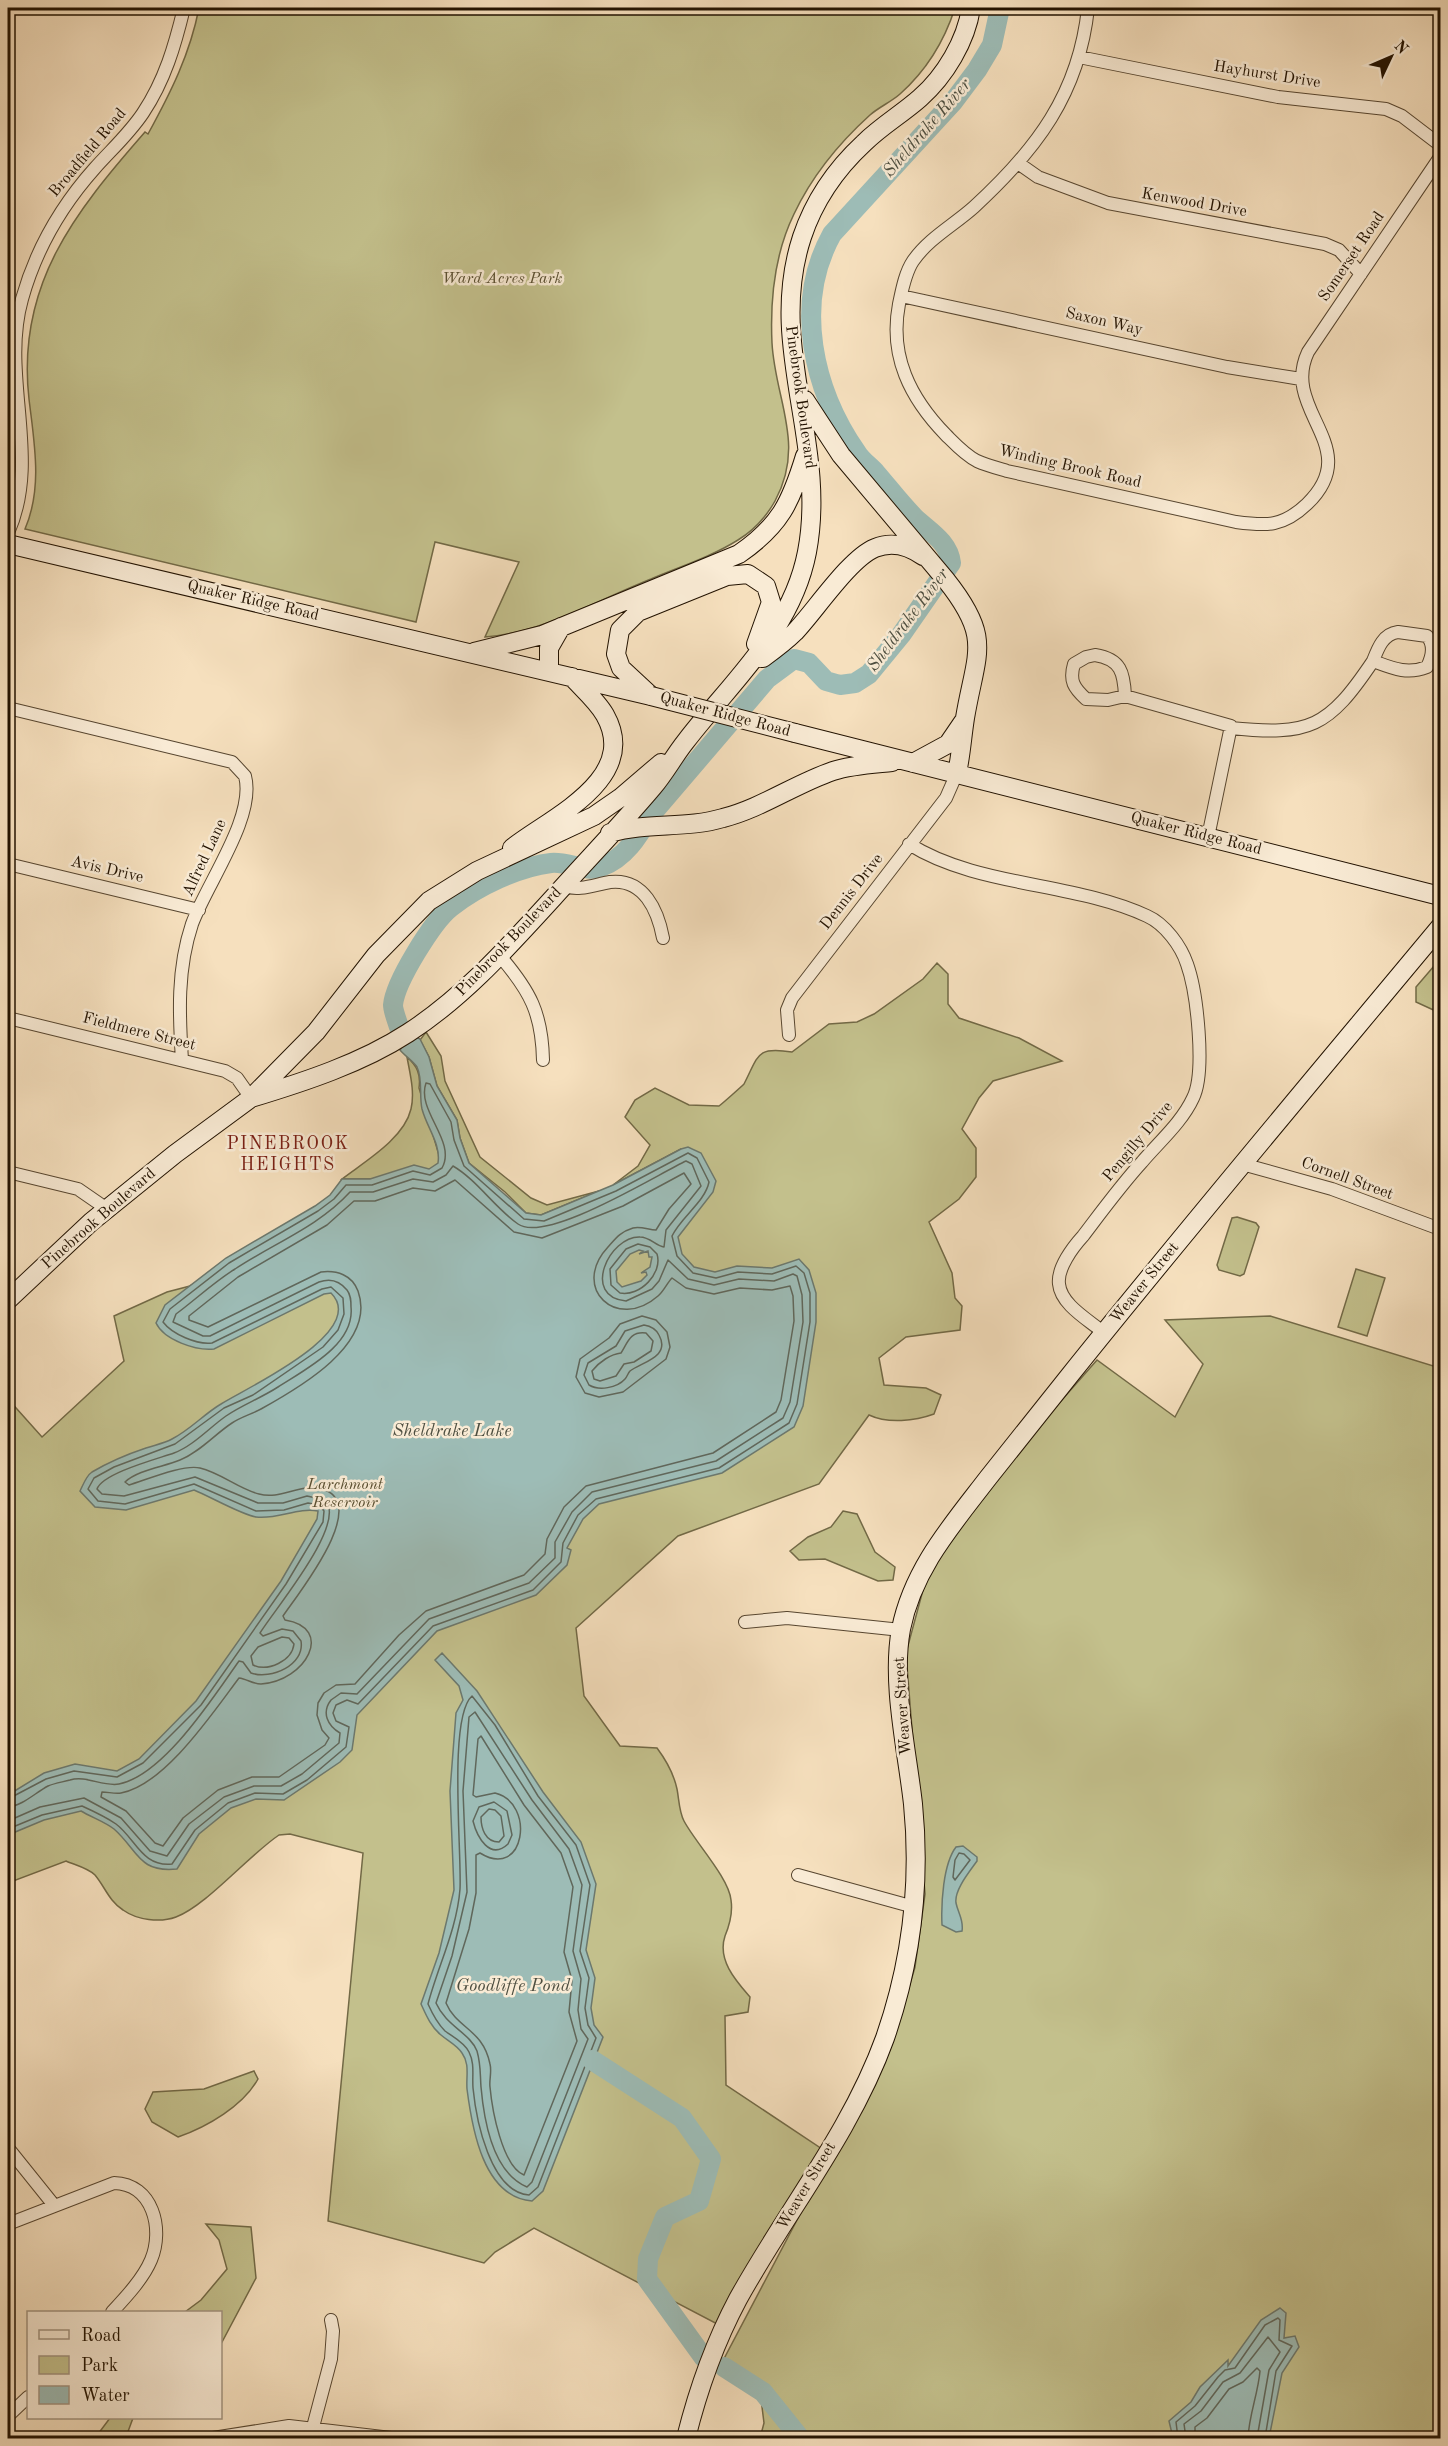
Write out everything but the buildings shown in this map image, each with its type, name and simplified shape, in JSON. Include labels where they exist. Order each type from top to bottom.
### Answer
[{"type":"street","name":"Broadfield Road","points":[[8,533],[16,513],[23,483],[22,433],[16,398],[16,331],[22,300],[44,240],[70,198],[132,129],[144,111],[173,52],[184,8]]},
{"type":"street","name":"Pinebrook Boulevard","points":[[251,1098],[298,1083],[372,1052],[398,1039],[456,996],[500,956],[654,786],[687,740],[745,671],[780,622],[802,570],[811,519],[807,446],[791,348],[789,297],[797,257],[809,220],[825,190],[854,153],[920,98],[943,71],[960,44],[972,8]]},
{"type":"street","name":"Winding Brook Road","points":[[1088,8],[1079,57],[1062,102],[1018,163],[972,208],[933,238],[912,262],[897,316],[897,343],[911,389],[924,412],[958,448],[976,461],[1007,471],[1236,522],[1267,526],[1286,520],[1313,498],[1328,470],[1329,456],[1323,435],[1306,400],[1301,379]]},
{"type":"street","name":"Hayhurst Drive","points":[[1079,57],[1278,97],[1386,109],[1402,116],[1440,145]]},
{"type":"street","name":"Somerset Road","points":[[1301,379],[1302,366],[1308,352],[1440,157]]},
{"type":"street","name":"Kenwood Drive","points":[[1018,163],[1038,177],[1108,203],[1325,244],[1339,250],[1360,274]]},
{"type":"street","name":"Saxon Way","points":[[901,296],[1227,367],[1301,379]]},
{"type":"street","points":[[799,390],[833,445],[946,580],[969,612],[978,643],[978,663],[965,718],[957,773]]},
{"type":"street","points":[[470,652],[526,640],[727,561],[752,545],[772,527],[789,503],[807,446]]},
{"type":"street","name":"Quaker Ridge Road","points":[[8,543],[651,696],[1440,896]]},
{"type":"street","points":[[745,671],[795,632],[859,559],[870,551],[883,546],[898,545],[913,550],[930,561]]},
{"type":"street","points":[[651,696],[626,674],[618,661],[617,638],[625,622],[638,612],[734,573],[755,576],[766,586],[771,602],[745,671]]},
{"type":"street","points":[[549,671],[549,648],[561,627]]},
{"type":"street","points":[[1125,696],[1124,675],[1114,660],[1095,655],[1074,664],[1071,676],[1074,687],[1086,699],[1099,701],[1125,696],[1192,714],[1230,728],[1274,732],[1310,725],[1321,720],[1351,694],[1373,660],[1380,644],[1391,633],[1427,636],[1431,640],[1432,657],[1427,667],[1419,670],[1399,671],[1373,660]]},
{"type":"street","points":[[490,864],[536,828],[573,807],[596,784],[610,762],[613,743],[609,723],[598,705],[572,677]]},
{"type":"street","name":"Alfred Lane","points":[[8,708],[232,762],[240,768],[248,785],[239,827],[192,924],[180,981],[182,1060]]},
{"type":"street","points":[[610,833],[632,828],[675,826],[733,816],[835,771],[908,762],[948,744],[965,718]]},
{"type":"street","points":[[1208,837],[1230,728]]},
{"type":"street","name":"Pinebrook Boulevard","points":[[8,1300],[107,1209],[251,1098],[316,1032],[403,926],[440,893],[490,864],[576,826],[620,798],[687,740]]},
{"type":"street","name":"Dennis Drive","points":[[789,1035],[787,1011],[792,998],[951,790],[957,773]]},
{"type":"street","points":[[576,826],[591,837],[591,856]]},
{"type":"street","name":"Pengilly Drive","points":[[909,844],[945,863],[1090,898],[1149,916],[1172,936],[1188,965],[1199,1033],[1200,1072],[1193,1099],[1185,1112],[1129,1176],[1075,1246],[1059,1278],[1059,1285],[1065,1299],[1104,1333]]},
{"type":"street","name":"Avis Drive","points":[[8,864],[199,910]]},
{"type":"street","points":[[568,881],[579,889],[616,882],[633,887],[643,894],[657,910],[663,938]]},
{"type":"street","name":"Weaver Street","points":[[686,2439],[698,2390],[717,2341],[739,2298],[830,2150],[879,2052],[898,1998],[907,1960],[914,1907],[916,1859],[913,1809],[897,1667],[901,1630],[916,1580],[942,1538],[1104,1333],[1440,927]]},
{"type":"street","points":[[500,956],[524,985],[536,1009],[543,1036],[543,1060]]},
{"type":"street","name":"Fieldmere Street","points":[[8,1018],[231,1074],[251,1098]]},
{"type":"street","name":"Cornell Street","points":[[1242,1164],[1332,1189],[1440,1229]]},
{"type":"street","points":[[8,1172],[78,1190],[107,1209]]},
{"type":"street","points":[[745,1622],[787,1618],[901,1630]]},
{"type":"street","points":[[798,1875],[914,1907]]},
{"type":"street","points":[[8,2148],[53,2204]]},
{"type":"street","points":[[8,2224],[53,2204],[114,2183],[123,2183],[145,2196],[153,2208],[156,2226],[151,2260],[113,2311]]},
{"type":"street","points":[[313,2433],[331,2359],[333,2331],[331,2320]]},
{"type":"street","points":[[8,2416],[27,2398]]},
{"type":"street","points":[[213,2439],[278,2427],[313,2433],[392,2439]]},
{"type":"green space","name":"Ward Acres Park","points":[[199,8],[955,8],[940,44],[926,65],[910,85],[870,115],[837,149],[809,186],[788,229],[775,277],[772,343],[786,422],[788,460],[784,480],[775,501],[759,523],[744,536],[717,552],[570,614],[528,629],[485,637],[519,562],[435,542],[416,622],[25,529],[34,497],[36,464],[27,358],[32,320],[42,286],[56,253],[74,222],[119,162],[145,132],[148,134],[179,72]]},
{"type":"green space","points":[[1440,959],[1440,1013],[1416,1002],[1416,987]]},
{"type":"green space","name":"Larchmont Reservoir","points":[[937,963],[948,974],[948,1004],[959,1018],[1019,1038],[1062,1061],[993,1081],[979,1098],[962,1129],[976,1148],[976,1177],[959,1199],[929,1222],[952,1273],[955,1298],[962,1306],[960,1330],[906,1337],[879,1358],[884,1385],[926,1388],[941,1395],[934,1414],[901,1420],[885,1420],[869,1415],[819,1484],[678,1536],[576,1628],[584,1696],[620,1746],[657,1748],[674,1778],[684,1821],[729,1891],[732,1905],[730,1923],[723,1945],[724,1953],[729,1970],[750,1997],[748,2012],[725,2016],[726,2085],[822,2149],[721,2326],[534,2228],[495,2252],[484,2263],[328,2221],[363,1853],[290,1834],[279,1835],[201,1902],[176,1917],[163,1920],[142,1918],[123,1910],[111,1898],[95,1875],[66,1861],[8,1883],[8,1399],[42,1437],[124,1361],[114,1316],[167,1292],[190,1286],[373,1179],[342,1179],[392,1140],[407,1120],[411,1109],[412,1083],[407,1057],[418,1071],[419,1088],[439,1155],[516,1222],[620,1223],[681,1149],[613,1185],[638,1166],[650,1145],[625,1117],[635,1100],[655,1088],[689,1105],[719,1106],[744,1084],[760,1055],[771,1050],[792,1052],[829,1024],[857,1022],[874,1014],[923,979]]},
{"type":"green space","points":[[426,1032],[441,1056],[445,1081],[480,1157],[531,1198],[547,1205],[599,1191],[541,1215],[526,1213],[505,1192],[469,1163],[460,1138],[457,1120],[437,1086],[429,1057],[420,1040]]},
{"type":"green space","points":[[1237,1217],[1256,1223],[1259,1227],[1244,1274],[1240,1276],[1219,1270],[1217,1265],[1232,1218]]},
{"type":"green space","points":[[1356,1269],[1385,1278],[1367,1336],[1338,1327]]},
{"type":"green space","points":[[1270,1316],[1440,1368],[1440,2438],[760,2438],[764,2423],[761,2399],[717,2372],[896,2032],[915,1967],[925,1894],[906,1653],[930,1564],[1002,1468],[1097,1360],[1175,1417],[1203,1364],[1165,1320]]},
{"type":"green space","points":[[843,1511],[857,1514],[875,1552],[895,1567],[893,1580],[878,1581],[825,1559],[799,1560],[790,1551],[808,1537],[831,1527]]},
{"type":"green space","points":[[254,2071],[258,2079],[234,2107],[201,2128],[178,2137],[152,2122],[145,2109],[153,2092],[204,2089]]},
{"type":"green space","points":[[206,2224],[251,2227],[256,2278],[222,2342],[222,2311],[186,2311],[201,2300],[227,2269],[219,2240]]},
{"type":"green space","points":[[109,2419],[133,2419],[126,2437],[95,2438]]},
{"type":"water","name":"Sheldrake Lake","points":[[399,1027],[420,1039],[429,1057],[437,1086],[457,1120],[460,1138],[469,1163],[526,1213],[541,1215],[613,1185],[681,1149],[688,1147],[701,1153],[716,1181],[713,1192],[678,1237],[682,1254],[694,1267],[715,1272],[737,1266],[772,1268],[799,1259],[809,1270],[816,1293],[816,1322],[803,1406],[794,1427],[722,1473],[599,1504],[583,1519],[567,1548],[571,1550],[567,1565],[536,1595],[437,1631],[357,1715],[352,1750],[340,1762],[284,1800],[256,1799],[231,1808],[199,1834],[177,1869],[164,1869],[146,1864],[114,1829],[81,1811],[44,1820],[8,1835],[8,1795],[44,1773],[75,1764],[117,1771],[139,1759],[196,1701],[281,1581],[317,1519],[318,1511],[310,1510],[272,1517],[250,1516],[194,1490],[126,1510],[95,1507],[80,1491],[86,1478],[92,1472],[119,1458],[166,1442],[179,1435],[215,1408],[299,1358],[334,1325],[338,1308],[331,1293],[324,1294],[214,1349],[198,1348],[181,1343],[166,1335],[156,1323],[165,1305],[226,1258],[315,1206],[330,1195],[342,1179],[370,1179],[414,1165],[429,1169],[438,1163],[436,1143],[422,1109],[419,1072],[400,1050],[402,1047],[397,1032]],"holes":[[[639,1250],[643,1251],[639,1254],[648,1251],[649,1257],[652,1257],[650,1267],[641,1273],[646,1272],[647,1275],[641,1281],[622,1287],[617,1282],[616,1271],[630,1254]]]},
{"type":"water","name":"Goodliffe Pond","points":[[442,1653],[477,1691],[543,1792],[581,1842],[596,1884],[586,1950],[595,1978],[591,2008],[594,2025],[603,2037],[543,2191],[532,2201],[515,2197],[491,2174],[483,2158],[472,2122],[467,2089],[467,2066],[464,2057],[458,2048],[434,2028],[421,2004],[439,1953],[454,1890],[450,1791],[456,1713],[463,1700],[459,1686],[435,1660]]},
{"type":"water","points":[[963,1846],[977,1857],[977,1861],[957,1892],[956,1903],[962,1920],[962,1931],[956,1932],[942,1925],[943,1896],[948,1863],[956,1847]]},
{"type":"water","points":[[1280,2308],[1286,2313],[1284,2338],[1295,2336],[1299,2347],[1282,2373],[1269,2438],[1173,2438],[1169,2421],[1191,2402],[1200,2387],[1228,2360],[1228,2366],[1261,2320]]},
{"type":"waterway","name":"Sheldrake River","points":[[399,1027],[393,1005],[400,982],[425,938],[451,907],[486,885],[512,873],[538,865],[557,863],[590,869],[610,863],[630,846],[650,816],[767,679],[794,659],[809,663],[826,681],[840,685],[855,683],[869,674],[901,635],[951,563],[946,549],[938,538],[910,513],[861,459],[842,428],[819,374],[813,346],[811,317],[813,289],[820,261],[832,234],[953,102],[977,70],[992,45],[1000,8]]},
{"type":"waterway","name":"Sheldrake River","points":[[592,2060],[682,2118],[711,2159],[699,2201],[665,2217],[648,2259],[647,2279],[704,2358]]},
{"type":"waterway","name":"Sheldrake River","points":[[724,2367],[763,2392],[800,2438]]},
{"type":"district","name":"PINEBROOK HEIGHTS","points":[[288,1154]]}]
